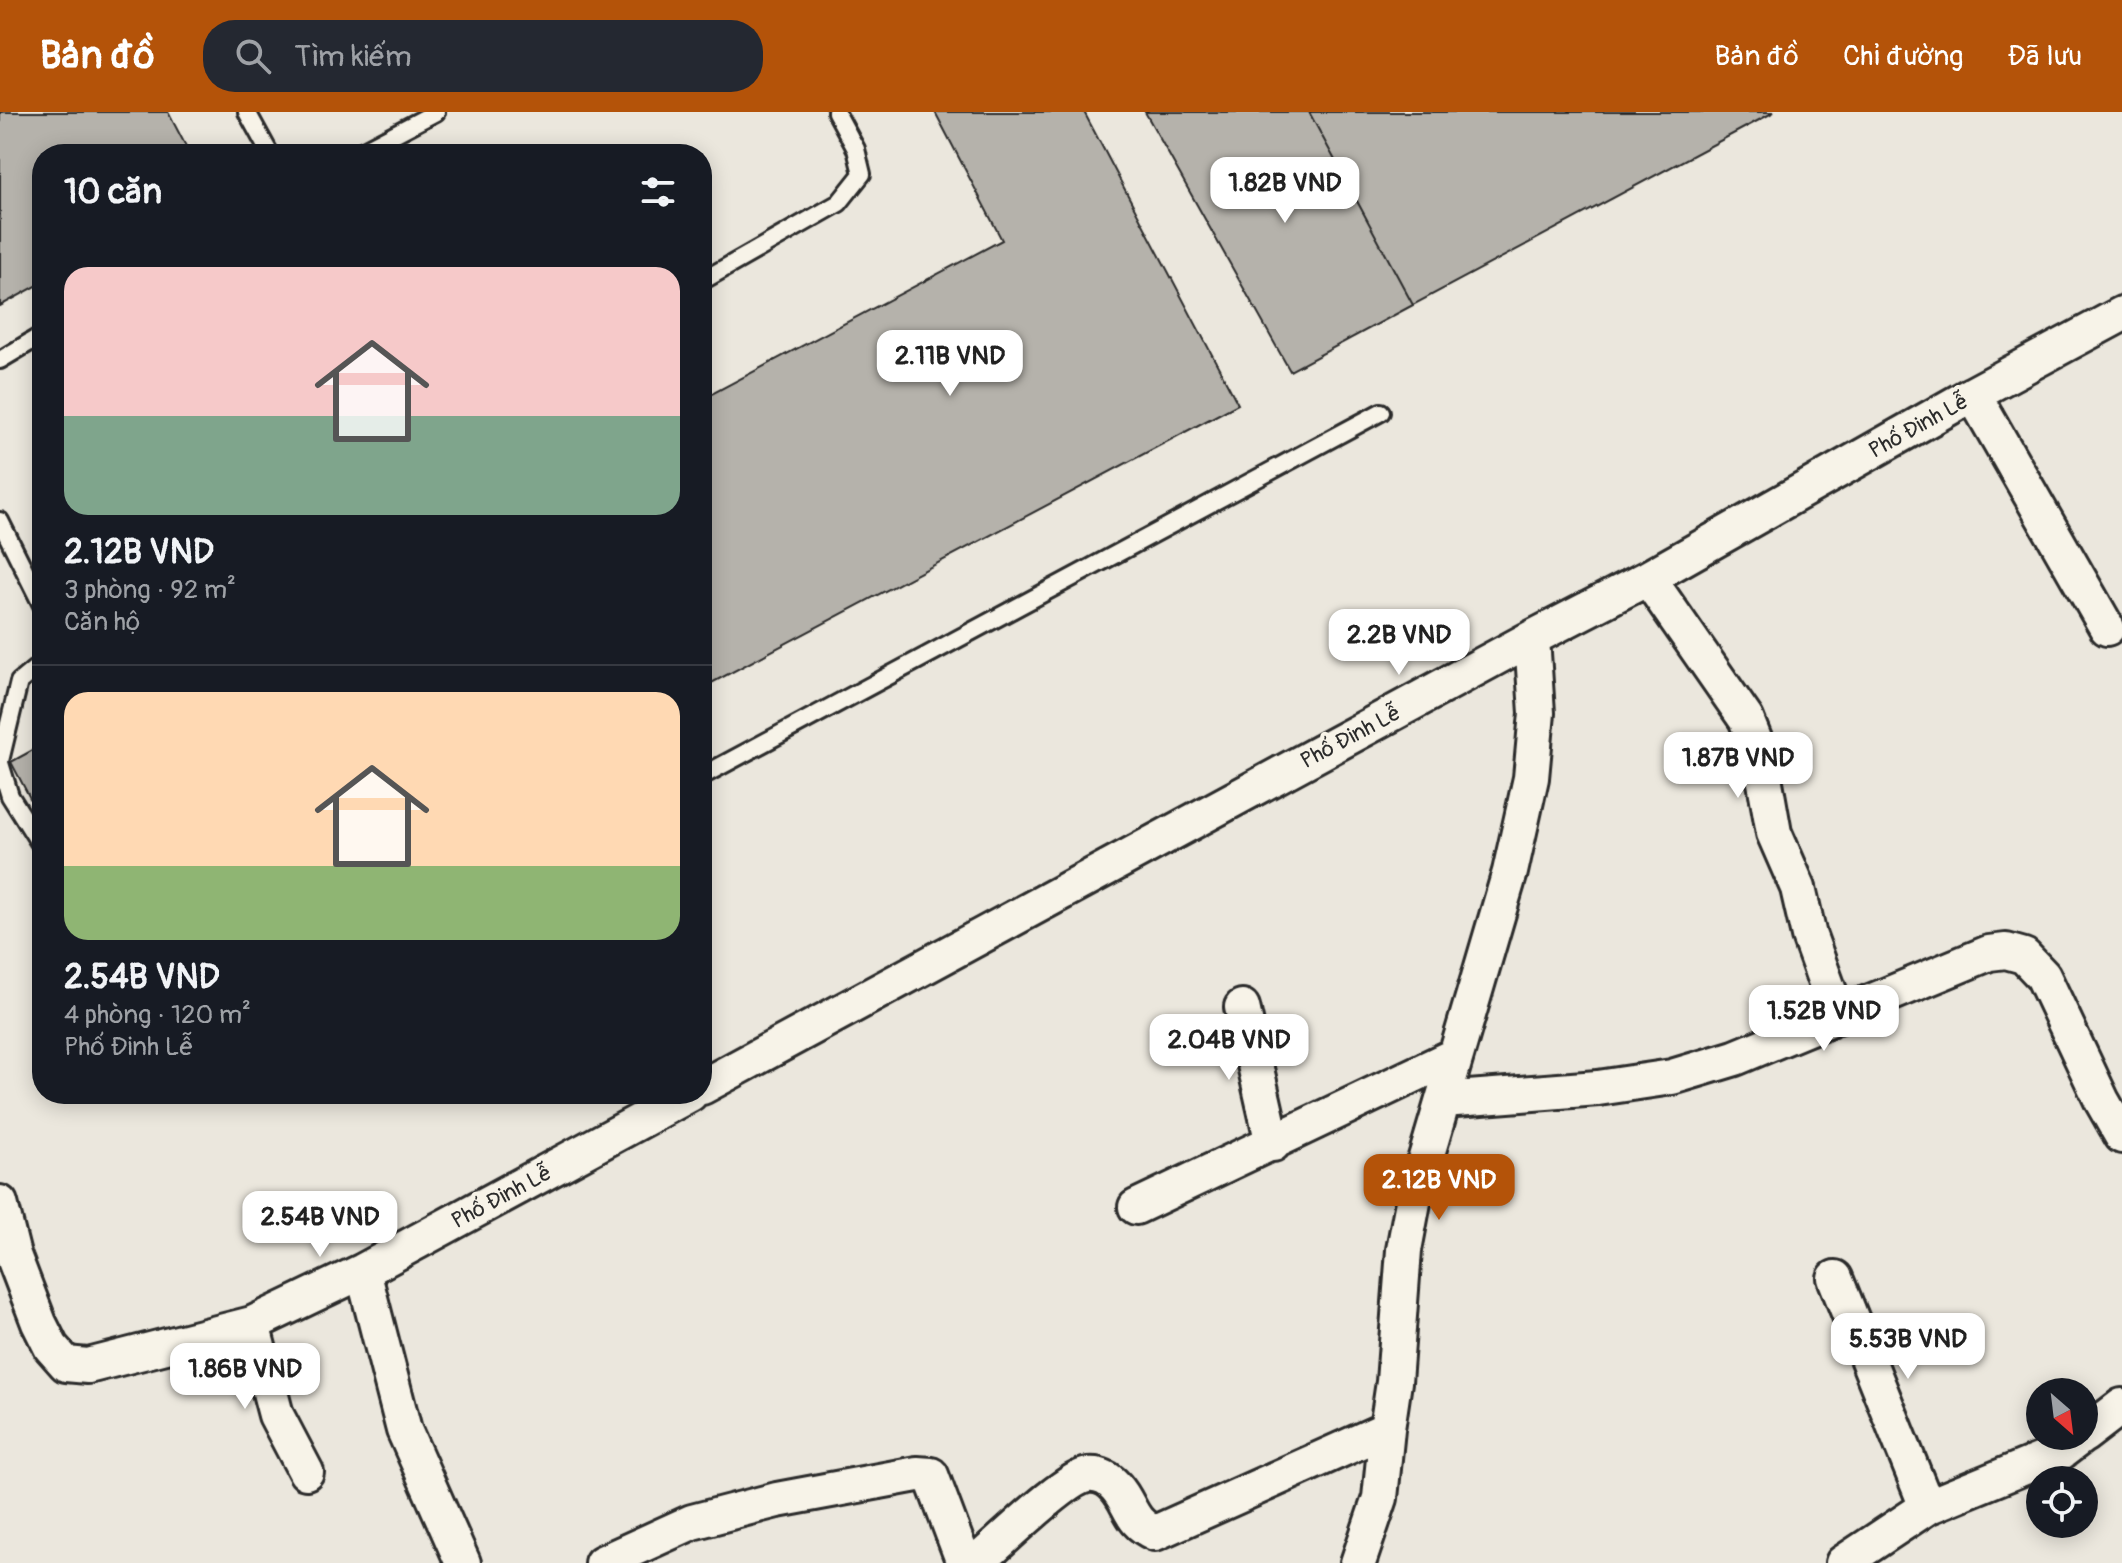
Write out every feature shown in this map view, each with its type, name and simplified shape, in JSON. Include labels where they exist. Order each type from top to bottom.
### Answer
[{"type":"street","name":"Phố Đinh Lễ","points":[[712,1082],[1648,578],[1973,394],[2122,314]]},
{"type":"street","points":[[1973,394],[2107,628]]},
{"type":"street","points":[[1648,578],[1746,719],[1760,754],[1774,833],[1798,888],[1809,936],[1838,1016]]},
{"type":"street","points":[[1358,1563],[1380,1498],[1394,1382],[1404,1250],[1413,1202],[1510,872],[1531,778],[1537,713],[1532,638]]},
{"type":"street","points":[[1443,1100],[1598,1088],[1672,1077],[1735,1058],[1989,953],[2006,951],[2024,956],[2043,976],[2102,1101],[2122,1136]]},
{"type":"street","points":[[1242,1007],[1273,1144]]},
{"type":"street","points":[[1136,1207],[1456,1055]]},
{"type":"street","name":"Phố Đinh Lễ","points":[[0,1203],[6,1256],[51,1347],[66,1364],[88,1366],[252,1324],[363,1271],[672,1104]]},
{"type":"street","points":[[363,1271],[404,1430],[463,1563]]},
{"type":"street","points":[[1835,1278],[1927,1507]]},
{"type":"street","points":[[252,1324],[276,1415],[306,1472]]},
{"type":"street","points":[[2098,1424],[2122,1406]]},
{"type":"street","points":[[602,1563],[692,1522],[777,1500],[917,1474],[931,1475],[963,1560],[972,1563],[1062,1488],[1085,1475],[1101,1475],[1116,1487],[1141,1527],[1155,1533],[1387,1429]]},
{"type":"street","points":[[1843,1563],[1927,1507],[2064,1450]]},
{"type":"lane","points":[[247,112],[265,144]]},
{"type":"lane","points":[[375,144],[436,112]]},
{"type":"lane","points":[[712,275],[839,203],[862,174],[856,149],[836,112]]},
{"type":"lane","points":[[0,360],[32,341]]},
{"type":"lane","points":[[712,771],[1381,412]]},
{"type":"lane","points":[[0,521],[32,585]]},
{"type":"lane","points":[[32,671],[19,682],[0,762],[10,796],[32,831]]},
{"type":"building","points":[[0,112],[168,112],[185,144],[32,144],[32,288],[0,306]]},
{"type":"building","points":[[935,112],[1084,112],[1238,404],[712,683],[712,394],[1002,240]]},
{"type":"building","points":[[1145,112],[1309,112],[1413,305],[1290,371]]},
{"type":"building","points":[[1309,112],[1774,112],[1413,305]]},
{"type":"building","points":[[32,750],[32,802],[11,762]]}]
